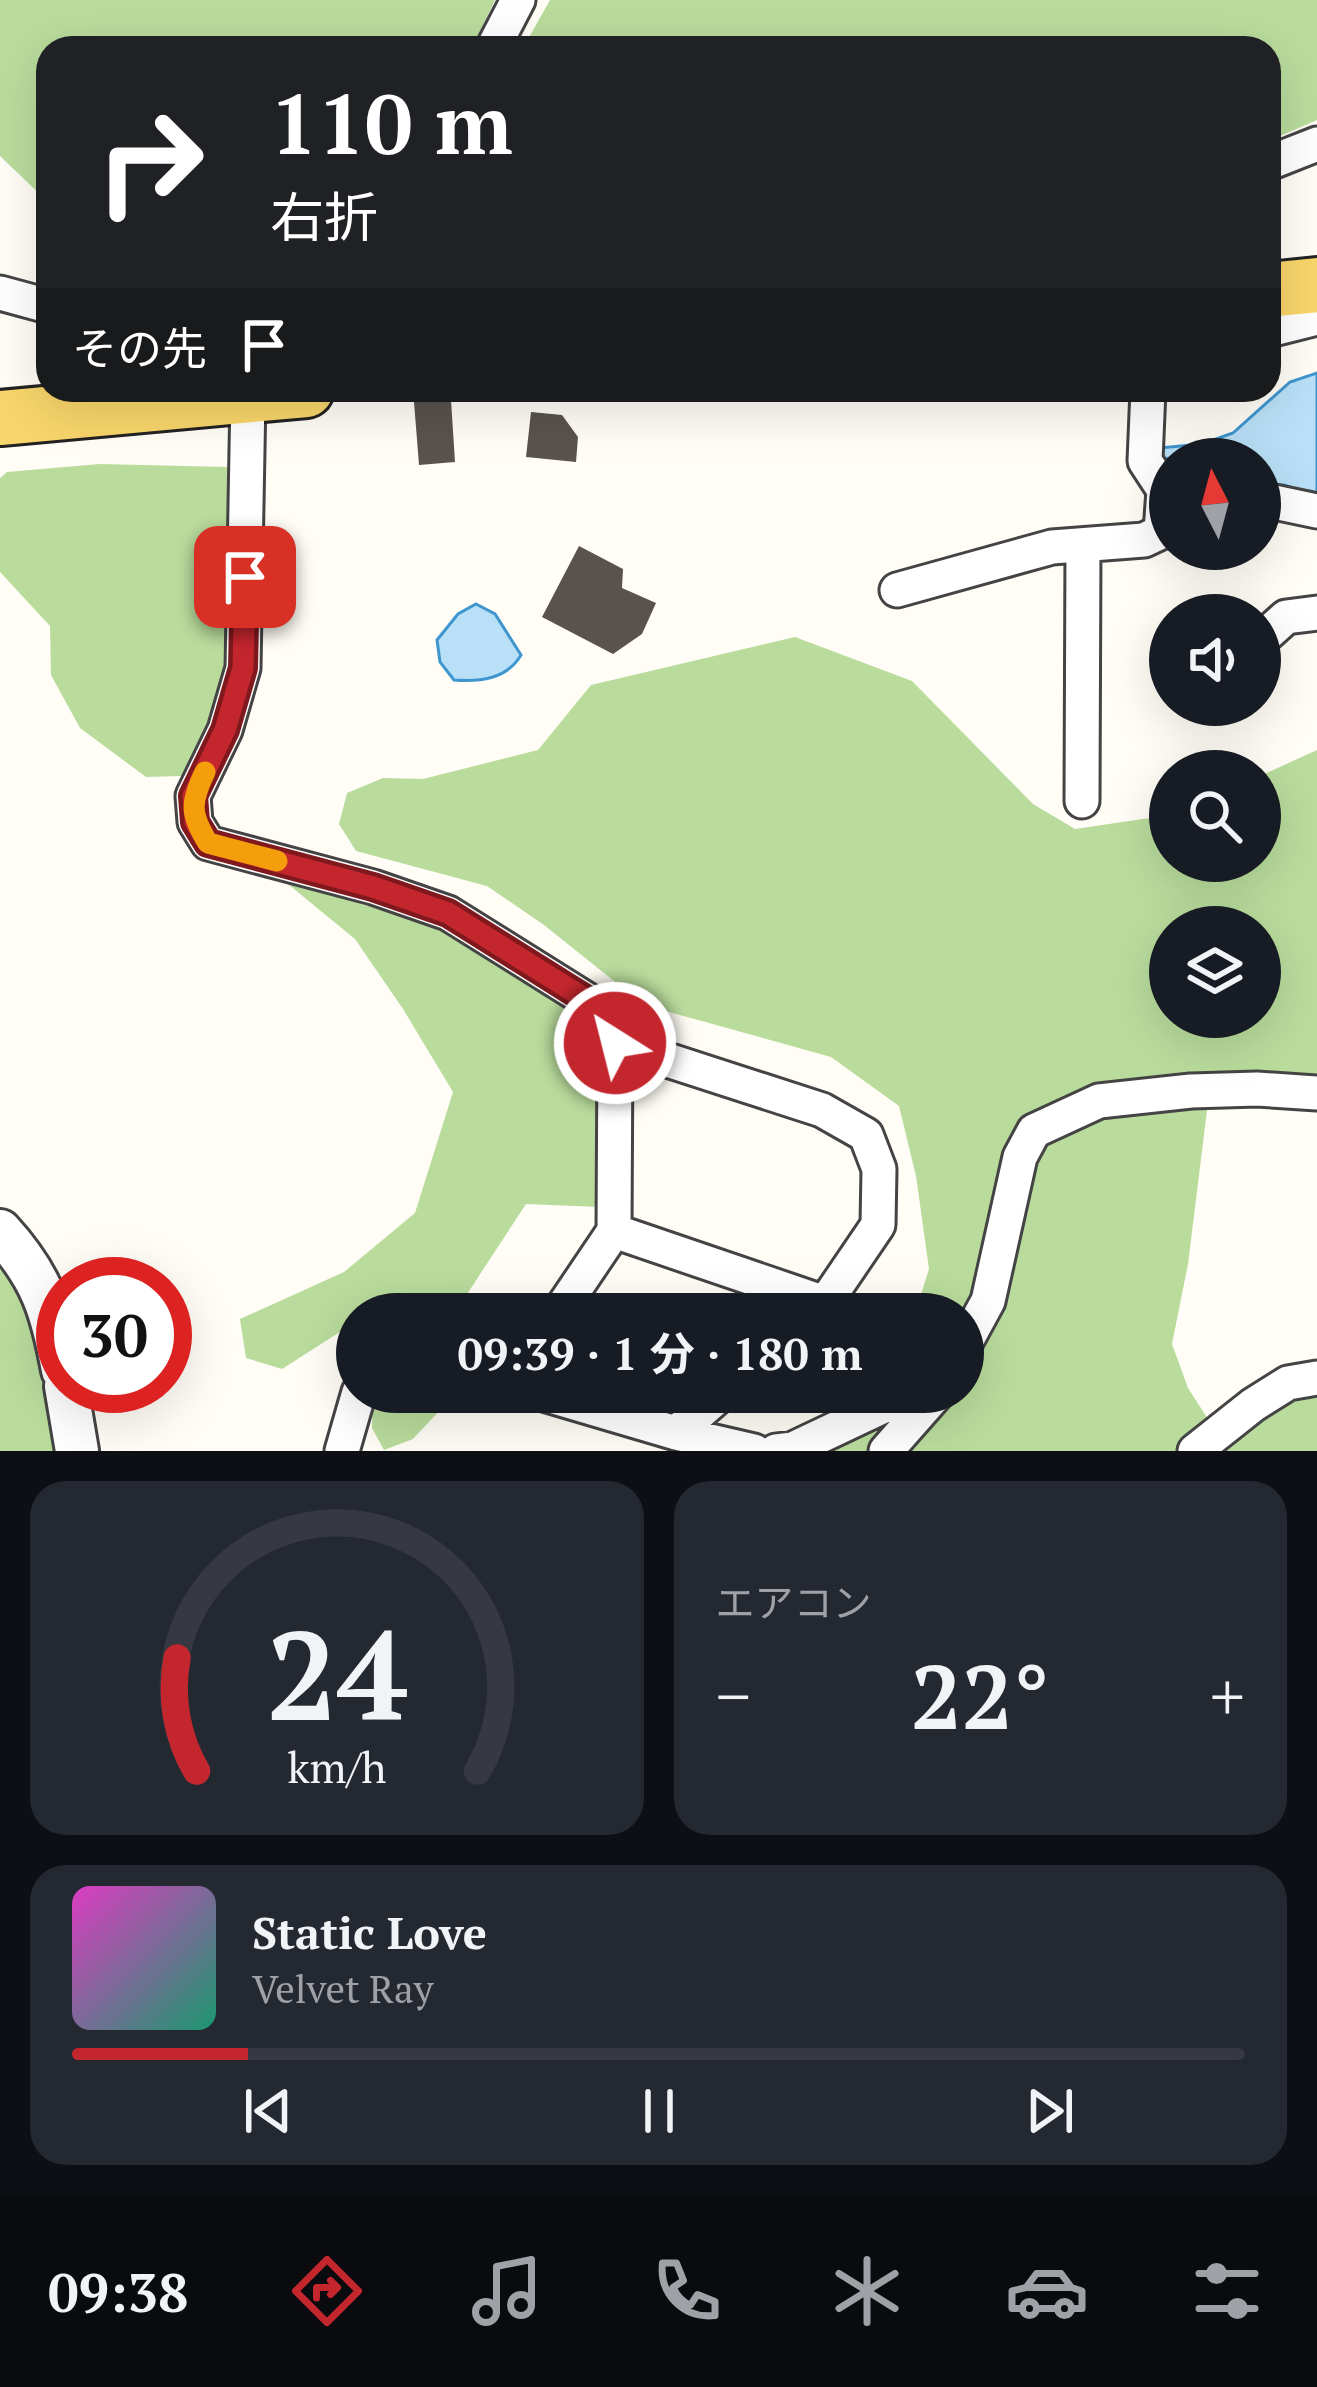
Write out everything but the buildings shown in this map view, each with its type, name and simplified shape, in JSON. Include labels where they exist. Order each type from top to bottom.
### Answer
[{"type":"main road","points":[[1281,289],[1317,285]]},
{"type":"main road","points":[[0,418],[180,402]]},
{"type":"street","points":[[499,36],[518,0]]},
{"type":"street","points":[[1281,158],[1317,144]]},
{"type":"street","points":[[0,293],[36,303]]},
{"type":"street","points":[[1281,327],[1317,318]]},
{"type":"street","points":[[248,402],[243,668],[225,730],[193,796],[195,822],[208,843],[373,887],[448,913],[587,1000],[615,1043],[614,1231],[572,1293]]},
{"type":"street","points":[[1147,402],[1145,460],[1149,466]]},
{"type":"street","points":[[1281,504],[1317,512]]},
{"type":"street","points":[[897,590],[1052,547],[1149,538]]},
{"type":"street","points":[[1082,801],[1083,545]]},
{"type":"street","points":[[1281,622],[1317,613]]},
{"type":"street","points":[[615,1043],[822,1110],[866,1135],[879,1169],[878,1225],[830,1293]]},
{"type":"street","points":[[984,1308],[1020,1156],[1034,1131],[1099,1101],[1191,1091],[1317,1093]]},
{"type":"street","points":[[0,1231],[36,1278]]},
{"type":"street","points":[[614,1231],[779,1293]]},
{"type":"street","points":[[1195,1451],[1288,1383],[1317,1378]]},
{"type":"street","points":[[71,1413],[77,1451]]},
{"type":"street","points":[[342,1451],[353,1413]]},
{"type":"street","points":[[608,1413],[754,1451]]},
{"type":"street","points":[[676,1433],[699,1413]]},
{"type":"street","points":[[776,1451],[793,1449],[869,1413]]},
{"type":"street","points":[[886,1451],[919,1413]]},
{"type":"green space","points":[[0,0],[495,0],[478,36],[36,36],[36,190],[0,156]]},
{"type":"green space","points":[[550,0],[1317,0],[1317,120],[1281,136],[1281,36],[530,36]]},
{"type":"green space","points":[[100,464],[229,467],[233,650],[218,702],[182,776],[146,777],[80,728],[51,675],[50,626],[0,572],[0,478],[7,472]]},
{"type":"green space","points":[[795,637],[912,681],[1033,804],[1075,829],[1149,818],[1149,882],[1281,882],[1281,766],[1317,750],[1317,1082],[1211,1078],[1188,1264],[1172,1344],[1188,1388],[1224,1444],[1276,1402],[1317,1391],[1317,1451],[793,1451],[836,1413],[984,1413],[984,1293],[922,1293],[929,1269],[916,1176],[899,1106],[831,1057],[644,1005],[487,886],[356,851],[339,824],[347,793],[383,778],[423,779],[538,750],[591,685]]},
{"type":"green space","points":[[283,880],[430,925],[581,1012],[604,1063],[600,1207],[526,1204],[468,1293],[336,1293],[336,1334],[282,1369],[246,1358],[240,1319],[344,1272],[415,1213],[453,1092],[355,939]]},
{"type":"green space","points":[[0,1264],[27,1311],[36,1342],[36,1413],[51,1413],[59,1451],[0,1451]]},
{"type":"green space","points":[[372,1413],[437,1413],[413,1439],[384,1450],[372,1428]]},
{"type":"water","points":[[1317,373],[1317,496],[1281,485],[1281,438],[1219,438],[1233,433],[1268,402],[1281,402],[1281,390]]},
{"type":"water","points":[[476,604],[495,614],[521,655],[492,677],[454,680],[440,662],[437,640],[458,614]]},
{"type":"slow traffic","points":[[205,772],[193,796],[195,822],[208,843],[277,861]]},
{"type":"route","points":[[245,577],[243,668],[225,730],[193,796],[195,822],[208,843],[373,887],[448,913],[587,1000],[615,1043]]}]
